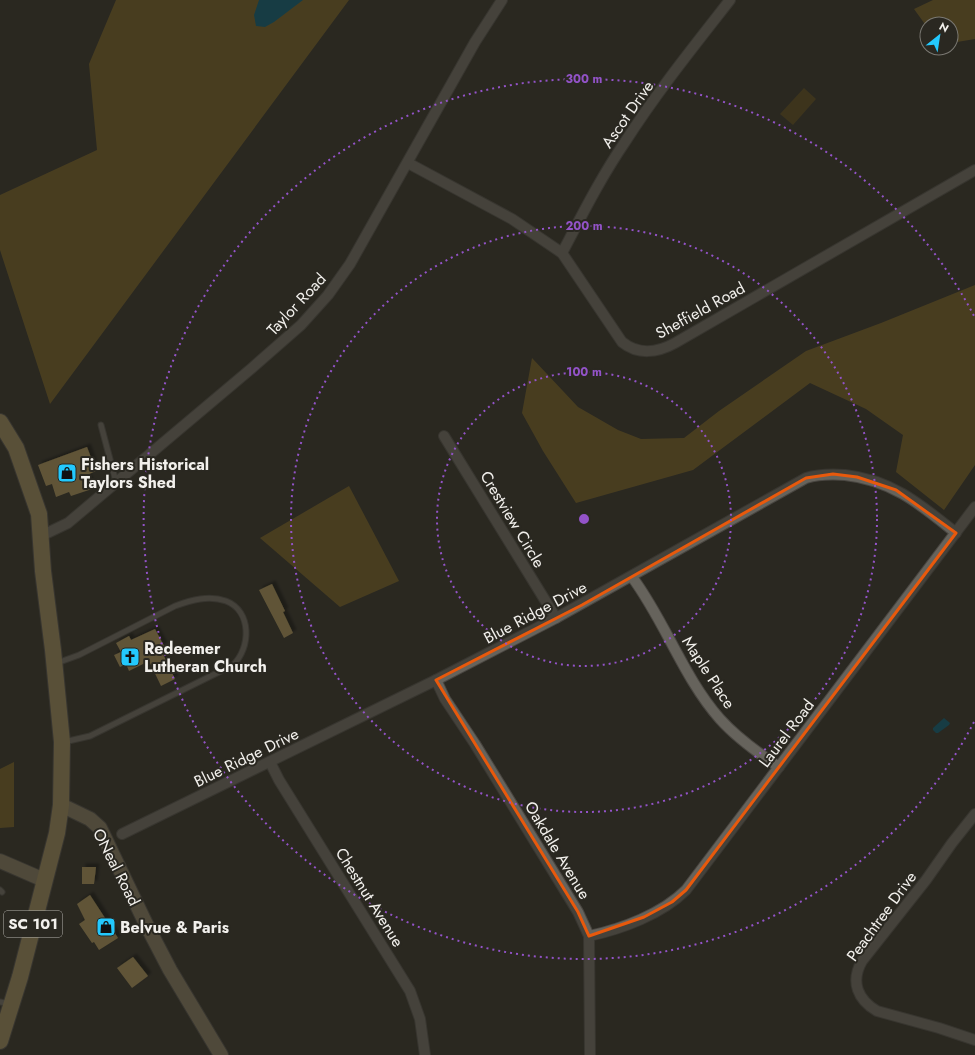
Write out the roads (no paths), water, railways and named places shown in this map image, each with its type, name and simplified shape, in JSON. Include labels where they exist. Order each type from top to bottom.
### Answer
[{"type":"main road","name":"SC 101","points":[[0,422],[16,448],[39,514],[43,571],[62,742],[61,805],[57,832],[20,977],[6,1003],[0,1041]]},
{"type":"street","name":"Taylor Road","points":[[41,536],[68,523],[252,368],[314,312],[350,264],[475,42],[502,0]]},
{"type":"street","name":"Ascot Drive","points":[[562,253],[604,174],[626,140],[730,0]]},
{"type":"street","name":"Sheffield Road","points":[[408,163],[512,219],[562,253],[622,342],[637,350],[654,351],[669,346],[716,320],[975,170]]},
{"type":"street","name":"Crestview Circle","points":[[444,436],[556,618]]},
{"type":"street","name":"Blue Ridge Drive","points":[[122,834],[436,680],[556,618],[632,577],[806,478],[820,474],[833,474],[857,477],[885,484],[906,496],[956,533]]},
{"type":"street","name":"Laurel Road","points":[[589,936],[606,932],[644,917],[666,906],[680,896],[975,507]]},
{"type":"street","name":"Maple Place","points":[[632,577],[645,594],[681,660],[710,707],[729,729],[752,748],[779,767]]},
{"type":"street","name":"Oakdale Avenue","points":[[436,680],[445,698],[578,912],[589,936],[590,1055]]},
{"type":"street","name":"Chestnut Avenue","points":[[270,762],[279,780],[410,991],[420,1019],[425,1055]]},
{"type":"street","name":"ONeal Road","points":[[61,805],[90,819],[100,828],[170,970],[221,1055]]},
{"type":"street","name":"Peachtree Drive","points":[[975,814],[926,880],[862,961],[857,973],[856,983],[861,998],[877,1011],[939,1028],[975,1040]]},
{"type":"street","points":[[0,861],[44,880]]},
{"type":"lane","points":[[101,425],[116,482]]},
{"type":"lane","points":[[54,664],[79,655],[175,606],[188,601],[203,598],[218,598],[228,601],[243,617],[246,628],[244,650],[239,659],[233,665],[90,736],[62,742]]},
{"type":"water","points":[[259,0],[303,0],[265,27],[256,26],[254,15]]},
{"type":"water","points":[[944,718],[950,723],[949,725],[936,733],[933,728]]},
{"type":"place","name":"Fishers Historical Taylors Shed","points":[[67,473]]},
{"type":"place","name":"Redeemer Lutheran Church","points":[[130,657]]},
{"type":"place","name":"Belvue & Paris","points":[[106,927]]}]
